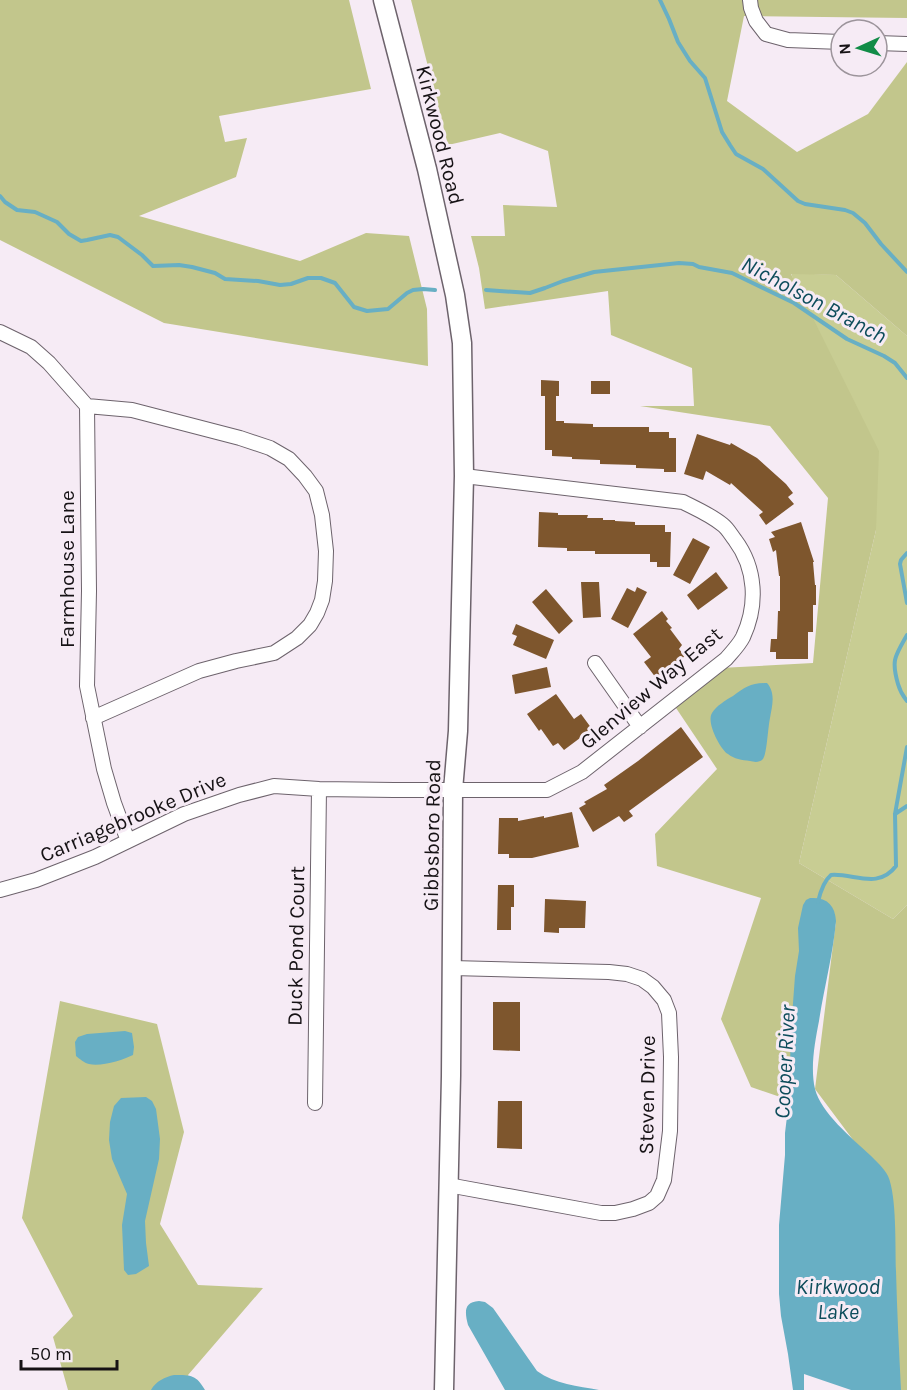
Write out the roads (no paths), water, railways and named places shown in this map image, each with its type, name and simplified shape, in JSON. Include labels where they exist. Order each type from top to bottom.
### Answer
[{"type":"street","name":"Kirkwood Road","points":[[382,0],[427,169],[453,282]]},
{"type":"street","points":[[750,0],[756,21],[766,34],[788,40],[829,42]]},
{"type":"street","points":[[889,43],[907,44]]},
{"type":"street","name":"Gibbsboro Road","points":[[444,1390],[453,790],[458,731],[464,476],[462,343],[453,282]]},
{"type":"street","points":[[0,332],[31,347],[49,363],[87,406],[132,410],[270,448],[289,459],[316,490],[322,515],[326,551],[325,581],[322,600],[310,625],[297,638],[274,653],[199,671],[93,718]]},
{"type":"street","name":"Farmhouse Lane","points":[[87,406],[89,591],[87,686],[104,769],[128,841]]},
{"type":"street","name":"Glenview Way East","points":[[319,789],[547,790],[582,772],[726,659],[742,639],[750,619],[753,597],[751,575],[741,547],[725,527],[709,514],[683,502],[464,476]]},
{"type":"street","points":[[595,663],[640,727]]},
{"type":"street","name":"Carriagebrooke Drive","points":[[0,890],[36,880],[96,857],[184,814],[239,795],[274,786],[319,789]]},
{"type":"street","name":"Duck Pond Court","points":[[315,1103],[319,789]]},
{"type":"street","name":"Steven Drive","points":[[448,1185],[601,1213],[633,1209],[649,1203],[657,1196],[664,1180],[670,1131],[669,1013],[664,999],[653,987],[642,979],[609,972],[452,968]]},
{"type":"water","points":[[767,683],[772,691],[773,700],[763,759],[756,762],[733,757],[725,751],[715,735],[711,722],[712,713],[721,703],[745,688]]},
{"type":"water","name":"Kirkwood Lake","points":[[810,898],[821,899],[829,903],[836,921],[815,1046],[813,1072],[815,1089],[830,1116],[882,1167],[891,1185],[895,1222],[901,1390],[851,1390],[804,1374],[804,1390],[793,1390],[779,1294],[779,1225],[789,1100],[791,1030],[799,951],[798,928],[803,905]]},
{"type":"water","points":[[125,1031],[132,1033],[133,1055],[100,1065],[85,1063],[76,1056],[75,1042],[78,1037],[87,1034]]},
{"type":"water","points":[[146,1097],[152,1101],[156,1109],[160,1139],[159,1159],[145,1221],[149,1266],[136,1274],[128,1275],[124,1270],[122,1225],[127,1194],[112,1159],[109,1140],[110,1122],[114,1106],[121,1098]]},
{"type":"water","points":[[479,1301],[493,1308],[537,1371],[559,1382],[599,1390],[505,1390],[468,1325],[466,1309],[470,1303]]},
{"type":"water","points":[[174,1375],[193,1377],[205,1390],[151,1390],[161,1380]]},
{"type":"waterway","points":[[660,0],[678,42],[690,61],[705,78],[722,132],[736,154],[763,169],[798,201],[853,213],[865,223],[907,272]]},
{"type":"waterway","name":"Nicholson Branch","points":[[0,196],[17,210],[35,212],[57,222],[69,234],[81,241],[110,235],[118,237],[153,266],[179,265],[215,273],[225,279],[280,285],[308,278],[321,278],[335,283],[354,307],[367,311],[388,309],[413,290],[435,290]]},
{"type":"waterway","name":"Nicholson Branch","points":[[486,290],[530,293],[594,272],[679,263],[693,264],[732,273],[794,303],[847,339],[895,363],[907,378]]},
{"type":"waterway","points":[[907,553],[900,564],[907,603]]},
{"type":"waterway","points":[[907,635],[897,653],[895,663],[899,686],[907,701]]},
{"type":"waterway","name":"Cooper River","points":[[818,902],[824,884],[831,875],[874,879],[889,873],[896,866],[895,814],[907,747]]},
{"type":"waterway","name":"Cooper River","points":[[895,814],[907,806]]}]
